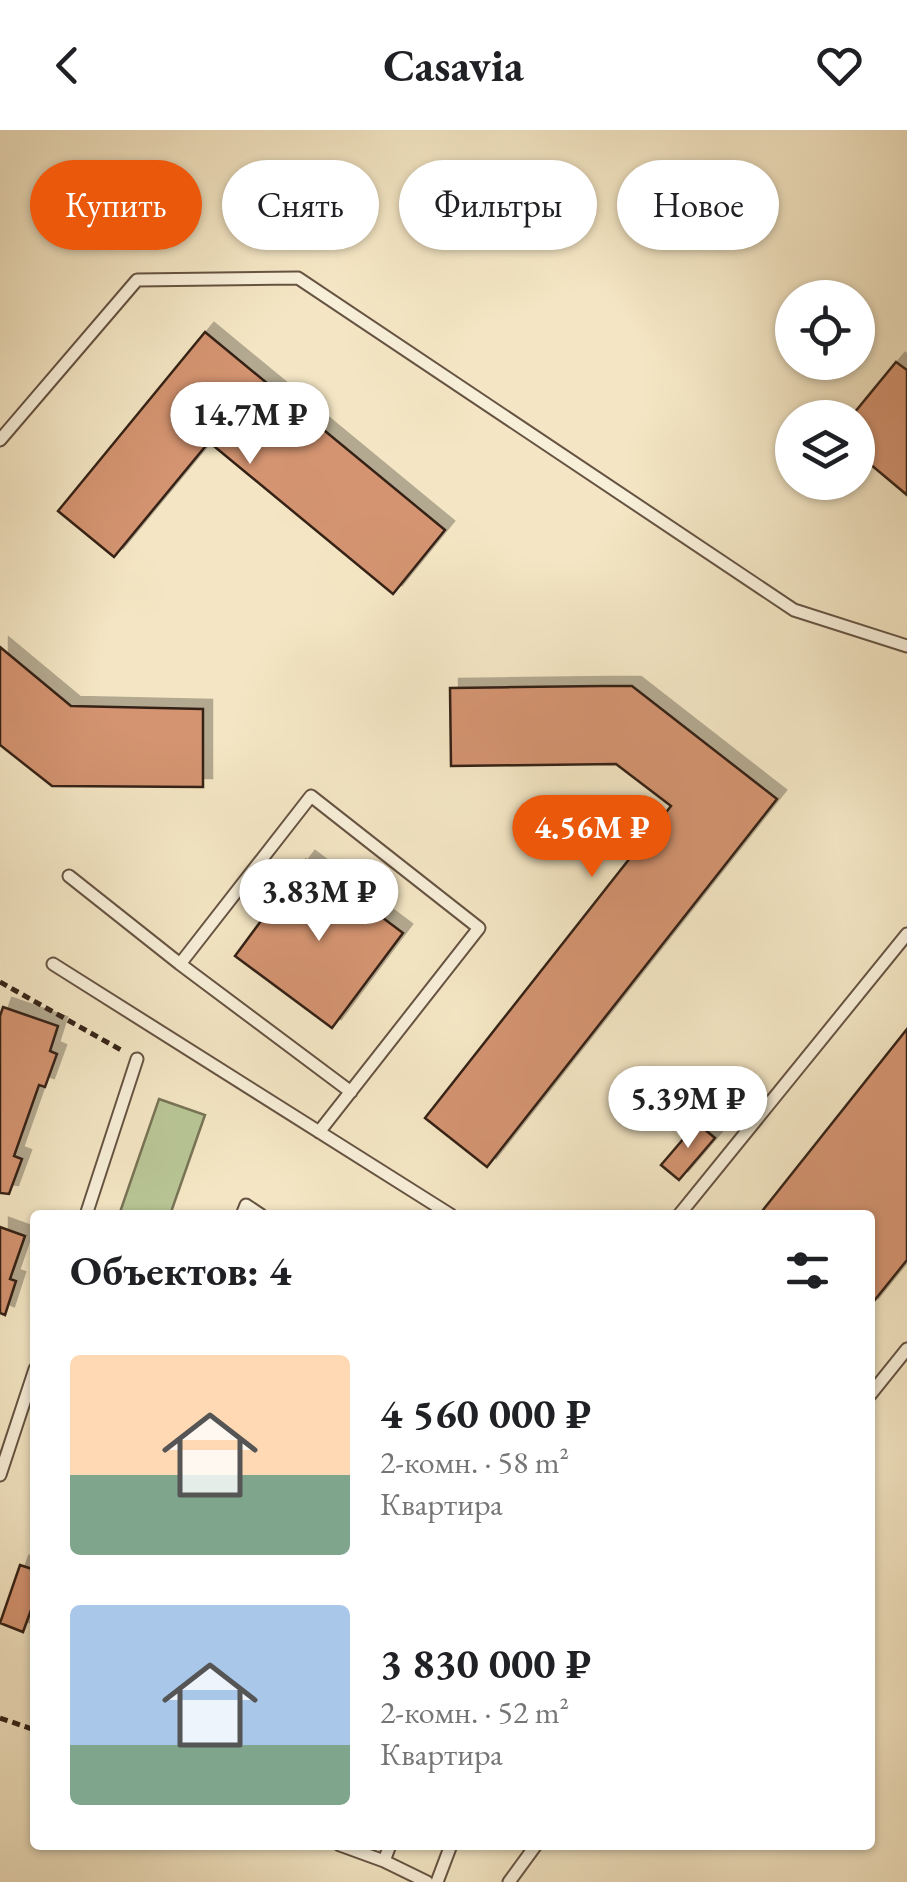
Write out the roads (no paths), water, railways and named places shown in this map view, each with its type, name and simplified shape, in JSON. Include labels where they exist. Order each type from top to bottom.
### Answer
[{"type":"lane","points":[[0,440],[137,280],[298,278],[794,610],[907,646]]},
{"type":"lane","points":[[180,964],[311,796],[479,928],[319,1132]]},
{"type":"lane","points":[[69,876],[350,1092]]},
{"type":"lane","points":[[684,1210],[907,934]]},
{"type":"lane","points":[[53,964],[444,1210]]},
{"type":"lane","points":[[88,1210],[137,1059]]},
{"type":"lane","points":[[875,1389],[907,1349]]},
{"type":"lane","points":[[0,1476],[30,1384]]},
{"type":"lane","points":[[354,1850],[427,1882]]},
{"type":"lane","points":[[384,1861],[388,1850]]},
{"type":"lane","points":[[437,1882],[449,1850]]},
{"type":"lane","points":[[509,1882],[532,1850]]}]
